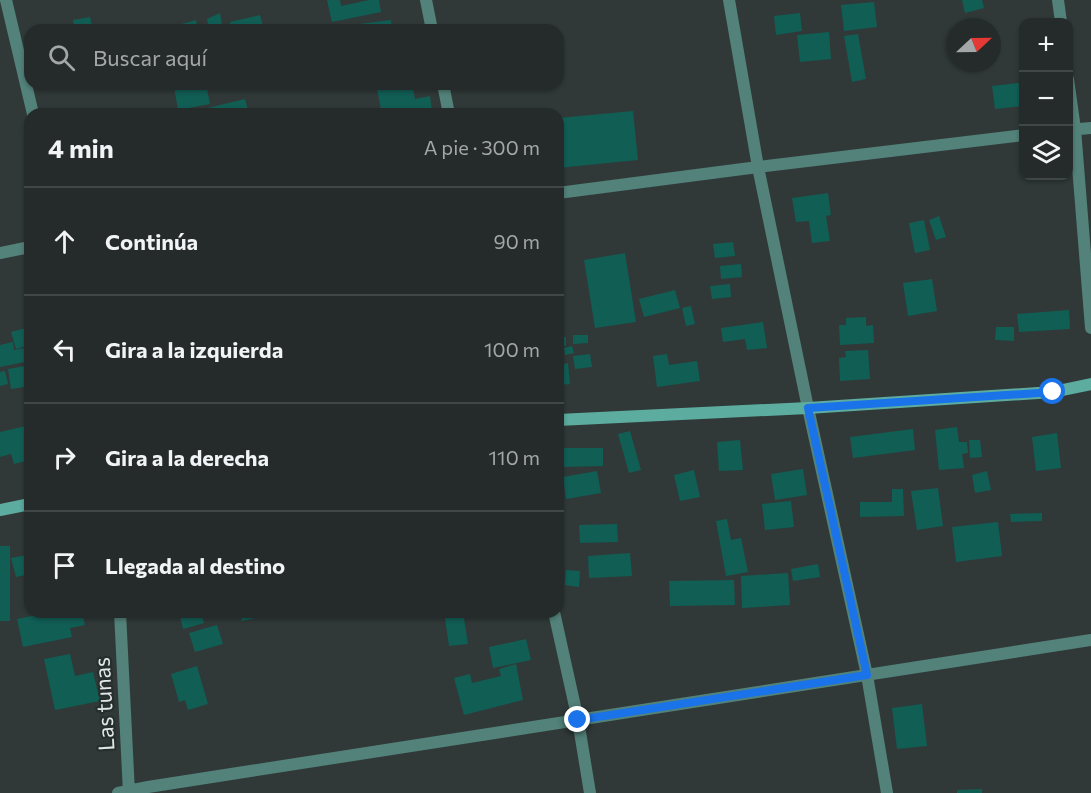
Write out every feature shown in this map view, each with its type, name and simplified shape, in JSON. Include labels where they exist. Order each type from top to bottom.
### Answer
[{"type":"street","points":[[3,0],[24,80]]},
{"type":"street","points":[[426,0],[431,24]]},
{"type":"street","points":[[729,0],[758,167],[867,675],[887,793]]},
{"type":"street","points":[[1058,0],[1060,18]]},
{"type":"street","points":[[27,90],[31,108]]},
{"type":"street","points":[[444,90],[448,108]]},
{"type":"street","points":[[1073,130],[1091,128]]},
{"type":"street","points":[[564,192],[1019,135]]},
{"type":"street","points":[[1073,140],[1091,328]]},
{"type":"street","points":[[0,253],[24,248]]},
{"type":"street","points":[[564,420],[808,408],[1053,392],[1091,384]]},
{"type":"street","points":[[0,510],[24,505]]},
{"type":"street","name":"Las tunas","points":[[120,618],[125,792]]},
{"type":"street","points":[[555,618],[578,720],[590,793]]},
{"type":"street","points":[[125,792],[1091,640]]},
{"type":"building","points":[[327,0],[340,0],[341,6],[379,0],[381,12],[332,22]]},
{"type":"building","points":[[962,0],[982,0],[984,8],[965,13]]},
{"type":"building","points":[[874,2],[877,27],[844,31],[841,5]]},
{"type":"building","points":[[220,13],[222,24],[208,24],[207,19]]},
{"type":"building","points":[[800,13],[802,31],[776,35],[774,16]]},
{"type":"building","points":[[260,15],[262,24],[230,24],[230,22]]},
{"type":"building","points":[[90,17],[92,24],[74,24],[73,20]]},
{"type":"building","points":[[196,20],[197,24],[181,24]]},
{"type":"building","points":[[391,20],[391,24],[359,24]]},
{"type":"building","points":[[829,32],[831,59],[800,62],[797,35]]},
{"type":"building","points":[[858,34],[866,79],[852,82],[844,36]]},
{"type":"building","points":[[1019,83],[1019,106],[995,109],[992,86]]},
{"type":"building","points":[[175,90],[207,90],[210,104],[178,108]]},
{"type":"building","points":[[377,90],[413,90],[415,99],[430,96],[432,108],[381,108]]},
{"type":"building","points":[[245,99],[247,108],[208,108]]},
{"type":"building","points":[[633,111],[638,160],[564,167],[564,117]]},
{"type":"building","points":[[828,193],[831,215],[826,216],[830,241],[812,243],[809,221],[796,222],[792,198]]},
{"type":"building","points":[[939,216],[946,237],[936,240],[929,220]]},
{"type":"building","points":[[924,220],[930,250],[915,253],[909,223]]},
{"type":"building","points":[[733,242],[735,256],[715,258],[713,244]]},
{"type":"building","points":[[625,253],[636,322],[595,328],[584,260]]},
{"type":"building","points":[[741,264],[742,277],[721,279],[720,266]]},
{"type":"building","points":[[932,279],[937,311],[908,316],[903,283]]},
{"type":"building","points":[[730,284],[731,297],[712,299],[710,286]]},
{"type":"building","points":[[675,290],[680,308],[644,317],[639,299]]},
{"type":"building","points":[[691,306],[695,324],[686,326],[682,308]]},
{"type":"building","points":[[1069,310],[1070,329],[1019,332],[1017,314]]},
{"type":"building","points":[[866,317],[866,326],[873,325],[874,343],[840,345],[839,325],[846,325],[846,318]]},
{"type":"building","points":[[763,322],[767,348],[747,350],[745,339],[723,342],[721,328]]},
{"type":"building","points":[[996,327],[1014,327],[1014,341],[995,340]]},
{"type":"building","points":[[24,329],[24,347],[16,349],[11,332]]},
{"type":"building","points":[[573,335],[588,335],[588,343],[573,344]]},
{"type":"building","points":[[13,342],[14,350],[24,348],[24,362],[0,367],[0,345]]},
{"type":"building","points":[[572,346],[574,353],[565,355],[564,348]]},
{"type":"building","points":[[868,350],[870,379],[840,381],[839,358],[846,357],[845,351]]},
{"type":"building","points":[[590,354],[592,367],[575,369],[573,356]]},
{"type":"building","points":[[667,354],[669,365],[697,361],[700,381],[657,387],[653,356]]},
{"type":"building","points":[[568,363],[570,384],[564,384],[564,364]]},
{"type":"building","points":[[24,366],[24,387],[11,389],[8,369]]},
{"type":"building","points":[[5,371],[8,384],[0,386],[0,372]]},
{"type":"building","points":[[24,426],[24,462],[14,464],[11,454],[0,457],[0,432]]},
{"type":"building","points":[[957,427],[959,442],[967,442],[968,453],[962,454],[964,468],[939,470],[935,430]]},
{"type":"building","points":[[913,429],[915,450],[853,458],[850,437]]},
{"type":"building","points":[[630,431],[641,470],[629,473],[618,434]]},
{"type":"building","points":[[1057,433],[1061,468],[1036,471],[1032,437]]},
{"type":"building","points":[[740,440],[743,470],[719,471],[717,442]]},
{"type":"building","points":[[969,440],[980,440],[982,457],[970,458]]},
{"type":"building","points":[[564,448],[603,448],[603,466],[564,467]]},
{"type":"building","points":[[803,469],[807,495],[775,500],[771,474]]},
{"type":"building","points":[[694,470],[700,497],[680,501],[674,475]]},
{"type":"building","points":[[597,471],[601,493],[566,499],[564,477]]},
{"type":"building","points":[[987,471],[991,490],[975,493],[972,475]]},
{"type":"building","points":[[938,488],[943,526],[917,530],[911,491]]},
{"type":"building","points":[[892,489],[903,489],[904,516],[860,517],[860,502],[892,502]]},
{"type":"building","points":[[791,501],[794,527],[765,530],[762,504]]},
{"type":"building","points":[[1042,513],[1042,521],[1011,522],[1010,514]]},
{"type":"building","points":[[727,519],[731,540],[741,538],[748,572],[726,576],[716,521]]},
{"type":"building","points":[[998,522],[1002,556],[956,562],[952,527]]},
{"type":"building","points":[[617,524],[618,542],[580,543],[579,525]]},
{"type":"building","points":[[0,546],[10,546],[10,621],[0,621]]},
{"type":"building","points":[[630,553],[632,576],[589,578],[588,556]]},
{"type":"building","points":[[24,556],[24,575],[16,577],[11,558]]},
{"type":"building","points":[[818,564],[820,577],[793,581],[791,569]]},
{"type":"building","points":[[566,570],[580,571],[579,587],[565,585]]},
{"type":"building","points":[[788,573],[790,605],[742,608],[741,576]]},
{"type":"building","points":[[734,580],[735,605],[670,606],[669,581]]},
{"type":"building","points":[[83,618],[85,625],[70,628],[72,637],[23,647],[17,619]]},
{"type":"building","points":[[180,618],[203,618],[204,623],[183,629]]},
{"type":"building","points":[[445,618],[464,618],[468,644],[449,646]]},
{"type":"building","points":[[217,625],[223,644],[195,652],[189,633]]},
{"type":"building","points":[[526,639],[531,660],[493,668],[489,647]]},
{"type":"building","points":[[70,654],[75,676],[93,672],[100,701],[55,710],[44,659]]},
{"type":"building","points":[[516,664],[523,700],[464,715],[454,678],[470,674],[472,683],[501,676],[499,669]]},
{"type":"building","points":[[197,666],[208,704],[188,710],[185,700],[179,702],[171,674]]},
{"type":"building","points":[[922,704],[927,746],[897,749],[892,708]]},
{"type":"building","points":[[982,789],[982,793],[957,793],[957,790]]},
{"type":"route","points":[[578,720],[867,675],[808,408],[1053,392]]}]
